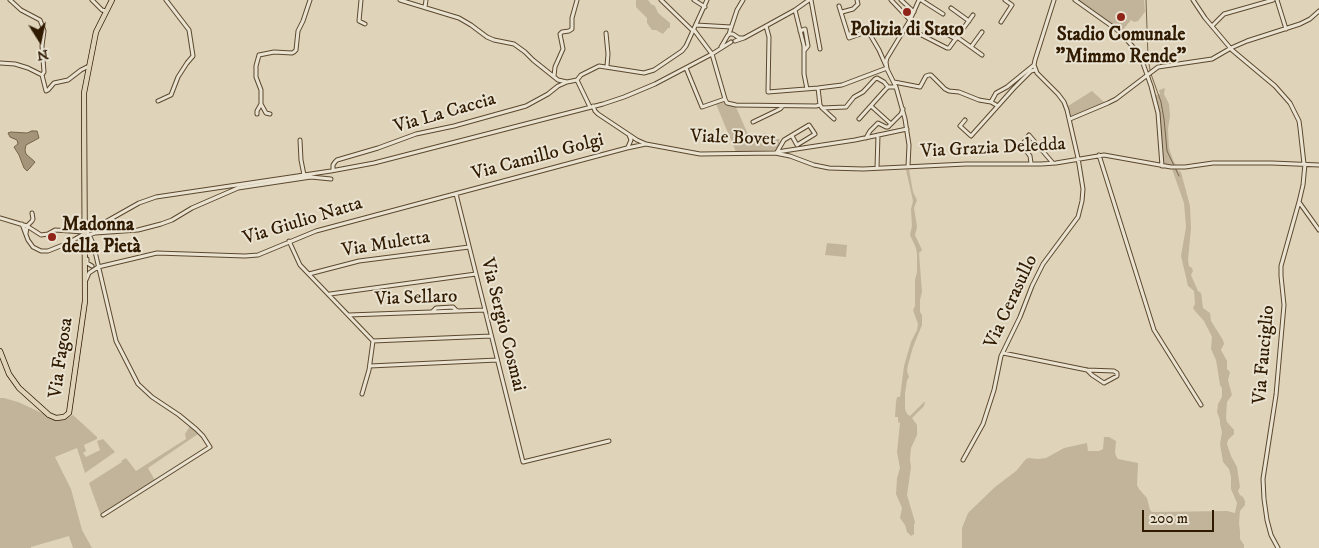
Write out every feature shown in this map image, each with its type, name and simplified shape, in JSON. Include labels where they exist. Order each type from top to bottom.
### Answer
[{"type":"main road","name":"Via Fagosa","points":[[0,351],[9,374],[19,388],[49,415],[56,418],[64,417],[69,413],[83,320],[86,282],[85,254],[87,234],[84,102],[96,32],[112,0]]},
{"type":"street","points":[[10,0],[21,10],[40,20],[44,31],[42,46],[44,72],[42,75],[46,91],[54,83],[68,80],[89,66]]},
{"type":"street","points":[[92,0],[102,10],[106,11]]},
{"type":"street","points":[[158,101],[171,95],[178,78],[192,58],[189,30],[166,0]]},
{"type":"street","points":[[256,114],[261,104],[260,87],[256,77],[258,55],[274,52],[292,53],[296,50],[298,31],[304,21],[310,0]]},
{"type":"street","points":[[361,0],[359,21],[365,24]]},
{"type":"street","points":[[402,0],[458,18],[471,24],[487,37],[514,44],[558,80],[567,82],[577,80],[581,75],[599,66],[644,73],[654,70],[682,51],[689,42],[707,0]]},
{"type":"street","points":[[425,7],[426,0]]},
{"type":"street","points":[[554,76],[555,67],[563,49],[560,34],[572,29],[577,0]]},
{"type":"street","points":[[661,0],[694,31],[712,54],[727,103],[736,105],[846,107],[854,97],[863,92],[877,78],[888,87]]},
{"type":"street","points":[[694,0],[704,7]]},
{"type":"street","points":[[718,50],[729,34],[737,10],[743,0]]},
{"type":"street","points":[[22,224],[25,234],[33,247],[44,252],[87,234],[139,203],[156,197],[374,163],[591,107],[640,91],[686,68],[733,41],[744,38],[808,0],[820,49]]},
{"type":"street","points":[[842,12],[854,9],[858,4],[857,0]]},
{"type":"street","points":[[891,0],[910,20]]},
{"type":"street","points":[[901,0],[914,12]]},
{"type":"street","points":[[887,68],[886,62],[920,0],[943,14]]},
{"type":"street","points":[[1002,22],[1012,5],[1005,0]]},
{"type":"street","points":[[965,120],[960,126],[971,136],[1031,71],[1054,0]]},
{"type":"street","points":[[1075,0],[1120,32],[1140,55],[1158,113],[1162,166]]},
{"type":"street","name":"Via Fauciglio","points":[[1193,0],[1231,48],[1276,86],[1290,103],[1299,121],[1305,164],[1299,202],[1281,266],[1284,305],[1276,395],[1263,479],[1267,520],[1271,535],[1278,548]]},
{"type":"street","points":[[1212,26],[1224,14],[1275,0],[1286,29]]},
{"type":"street","points":[[839,6],[849,38],[866,32],[869,33],[894,82],[903,108],[907,128],[909,145],[908,166]]},
{"type":"street","points":[[901,11],[907,6]]},
{"type":"street","points":[[951,8],[969,21]]},
{"type":"street","points":[[794,10],[804,51],[804,74],[807,89]]},
{"type":"street","points":[[1070,119],[1118,98],[1153,70],[1161,66],[1212,59],[1247,41],[1300,24],[1310,19],[1319,11]]},
{"type":"street","points":[[906,27],[947,48],[951,46],[973,15]]},
{"type":"street","points":[[696,26],[732,25]]},
{"type":"street","points":[[732,25],[736,38],[733,41]]},
{"type":"street","points":[[766,26],[769,37],[768,92],[842,85],[887,68]]},
{"type":"street","points":[[937,29],[957,38],[982,55]]},
{"type":"street","points":[[971,47],[982,32]]},
{"type":"street","points":[[606,33],[607,66]]},
{"type":"street","points":[[729,34],[744,38]]},
{"type":"street","points":[[727,38],[729,42],[733,41]]},
{"type":"street","points":[[0,63],[15,64],[42,75]]},
{"type":"street","points":[[1031,71],[1035,70],[1033,65]]},
{"type":"street","points":[[991,102],[996,93],[1008,87],[1033,65]]},
{"type":"street","points":[[686,68],[702,107],[725,99]]},
{"type":"street","name":"Via Cerasullo","points":[[963,460],[983,424],[1003,352],[1032,286],[1043,264],[1078,217],[1082,201],[1083,194],[1078,158],[1070,119],[1064,102],[1035,70]]},
{"type":"street","points":[[894,82],[920,87],[929,74],[949,91],[959,92],[998,106]]},
{"type":"street","points":[[577,80],[591,107],[598,114],[646,144]]},
{"type":"street","name":"Via La Caccia","points":[[334,170],[333,165],[337,160],[416,134],[454,126],[526,106],[567,82]]},
{"type":"street","points":[[859,119],[888,87],[896,87]]},
{"type":"street","points":[[818,88],[821,107],[834,119]]},
{"type":"street","points":[[261,104],[266,113],[270,114]]},
{"type":"street","points":[[753,122],[784,106]]},
{"type":"street","points":[[871,106],[891,124]]},
{"type":"street","points":[[866,138],[878,123],[886,127],[891,124],[901,114],[903,108]]},
{"type":"street","points":[[775,153],[782,142],[809,125],[815,134],[797,145],[792,136]]},
{"type":"street","points":[[775,153],[866,138],[907,128]]},
{"type":"street","points":[[627,148],[631,140],[628,134]]},
{"type":"street","points":[[877,168],[878,135]]},
{"type":"street","points":[[1031,163],[1030,156],[1022,145],[1029,135],[1053,163]]},
{"type":"street","points":[[300,140],[304,175]]},
{"type":"street","points":[[782,142],[782,148],[786,151]]},
{"type":"street","name":"Via Camillo Golgi","points":[[456,194],[646,144]]},
{"type":"street","name":"Viale Bovet","points":[[646,144],[700,154],[775,153],[825,168],[877,168]]},
{"type":"street","points":[[790,156],[789,153],[795,149]]},
{"type":"street","points":[[1099,155],[1154,330],[1201,405]]},
{"type":"street","name":"Via Grazia Deledda","points":[[877,168],[1053,163],[1099,155],[1109,155],[1171,167],[1272,163],[1319,165]]},
{"type":"street","points":[[0,218],[27,226],[41,235],[55,230],[87,234],[138,230],[172,220],[192,208],[238,188],[310,177],[332,180]]},
{"type":"street","name":"Via Giulio Natta","points":[[98,267],[157,253],[252,256],[316,231],[456,194]]},
{"type":"street","name":"Via Sergio Cosmai","points":[[456,194],[522,462],[609,441]]},
{"type":"street","points":[[1299,202],[1319,230]]},
{"type":"street","points":[[25,234],[27,226],[33,219],[32,213]]},
{"type":"street","points":[[87,234],[93,243],[116,341],[138,384],[152,398],[185,420],[203,436],[210,447],[103,515]]},
{"type":"street","points":[[289,241],[300,265],[373,341],[370,366],[362,394]]},
{"type":"street","name":"Via Muletta","points":[[309,274],[359,261],[468,247]]},
{"type":"street","points":[[85,254],[87,263],[92,268]]},
{"type":"street","points":[[85,269],[98,267]]},
{"type":"street","points":[[86,282],[92,268]]},
{"type":"street","points":[[329,294],[476,274]]},
{"type":"street","name":"Via Sellaro","points":[[349,315],[484,310]]},
{"type":"street","points":[[373,341],[491,336]]},
{"type":"street","points":[[1003,352],[1087,370],[1114,371],[1117,373],[1117,376],[1104,384],[1087,370]]},
{"type":"street","points":[[370,366],[497,360]]},
{"type":"shaded area","points":[[636,0],[648,0],[655,6],[658,13],[670,23],[670,28],[663,34],[652,30],[647,23],[647,18],[636,7]]},
{"type":"shaded area","name":"Stadio Comunale \"Mimmo Rende\"","points":[[1077,0],[1144,0],[1145,12],[1138,21],[1134,22],[1131,20],[1122,31]]},
{"type":"shaded area","points":[[1165,88],[1164,94],[1169,104],[1170,116],[1168,129],[1169,148],[1176,165],[1164,163],[1162,155],[1160,120],[1154,96],[1160,94],[1159,90]]},
{"type":"shaded area","points":[[1092,91],[1104,102],[1071,116],[1068,106]]},
{"type":"shaded area","points":[[723,102],[736,107],[750,139],[766,133],[770,139],[780,139],[780,144],[776,151],[736,152],[716,104]]},
{"type":"shaded area","points":[[37,131],[39,138],[26,145],[26,154],[35,162],[27,171],[14,147],[18,144],[17,140],[10,137],[8,133],[27,133]]},
{"type":"shaded area","points":[[909,169],[913,192],[917,200],[914,208],[917,227],[915,235],[922,250],[919,253],[922,325],[908,365],[909,377],[905,394],[907,414],[910,416],[925,401],[924,406],[912,418],[917,425],[917,435],[911,448],[911,467],[907,495],[915,522],[914,534],[911,536],[900,518],[902,508],[896,494],[900,468],[897,452],[900,423],[898,422],[898,417],[895,417],[896,402],[897,397],[900,397],[904,366],[918,324],[913,310],[915,306],[917,254],[910,235],[913,201],[906,170]]},
{"type":"shaded area","points":[[1172,169],[1181,172],[1190,206],[1191,228],[1188,260],[1189,266],[1193,271],[1191,275],[1198,291],[1201,293],[1203,308],[1210,313],[1211,321],[1223,340],[1224,344],[1221,350],[1227,361],[1227,369],[1230,372],[1228,380],[1232,395],[1227,402],[1226,418],[1234,430],[1234,434],[1227,444],[1237,467],[1240,487],[1238,491],[1245,501],[1245,505],[1240,511],[1239,523],[1240,539],[1244,548],[962,548],[962,528],[968,513],[995,487],[1016,471],[1026,459],[1046,458],[1064,448],[1087,443],[1088,451],[1099,451],[1103,449],[1104,437],[1109,437],[1116,441],[1115,452],[1118,459],[1138,463],[1137,485],[1147,498],[1152,512],[1227,511],[1235,513],[1237,503],[1231,489],[1229,469],[1223,462],[1220,444],[1222,432],[1217,412],[1218,404],[1222,397],[1222,388],[1216,360],[1211,349],[1212,337],[1204,321],[1193,308],[1195,304],[1194,291],[1188,286],[1181,256],[1186,227],[1184,203]]},
{"type":"shaded area","points":[[827,243],[847,245],[846,257],[825,255]]},
{"type":"shaded area","points":[[0,398],[18,402],[57,420],[73,415],[97,437],[97,439],[84,445],[86,451],[83,453],[86,457],[100,450],[97,441],[103,439],[115,452],[85,473],[77,448],[55,457],[71,489],[82,530],[92,548],[73,548],[69,536],[31,548],[0,548]]},
{"type":"shaded area","points":[[190,426],[198,434],[148,468],[156,482],[101,516],[89,483],[126,458],[136,471],[186,439],[185,434]]},
{"type":"waterway","points":[[1146,0],[1150,70]]},
{"type":"waterway","points":[[1151,74],[1161,102],[1167,151],[1179,176]]},
{"type":"place","name":"Polizia di Stato","points":[[907,12]]},
{"type":"place","name":"Stadio Comunale \"Mimmo Rende\"","points":[[1121,17]]},
{"type":"place","name":"Madonna della Pietà","points":[[52,237]]}]
